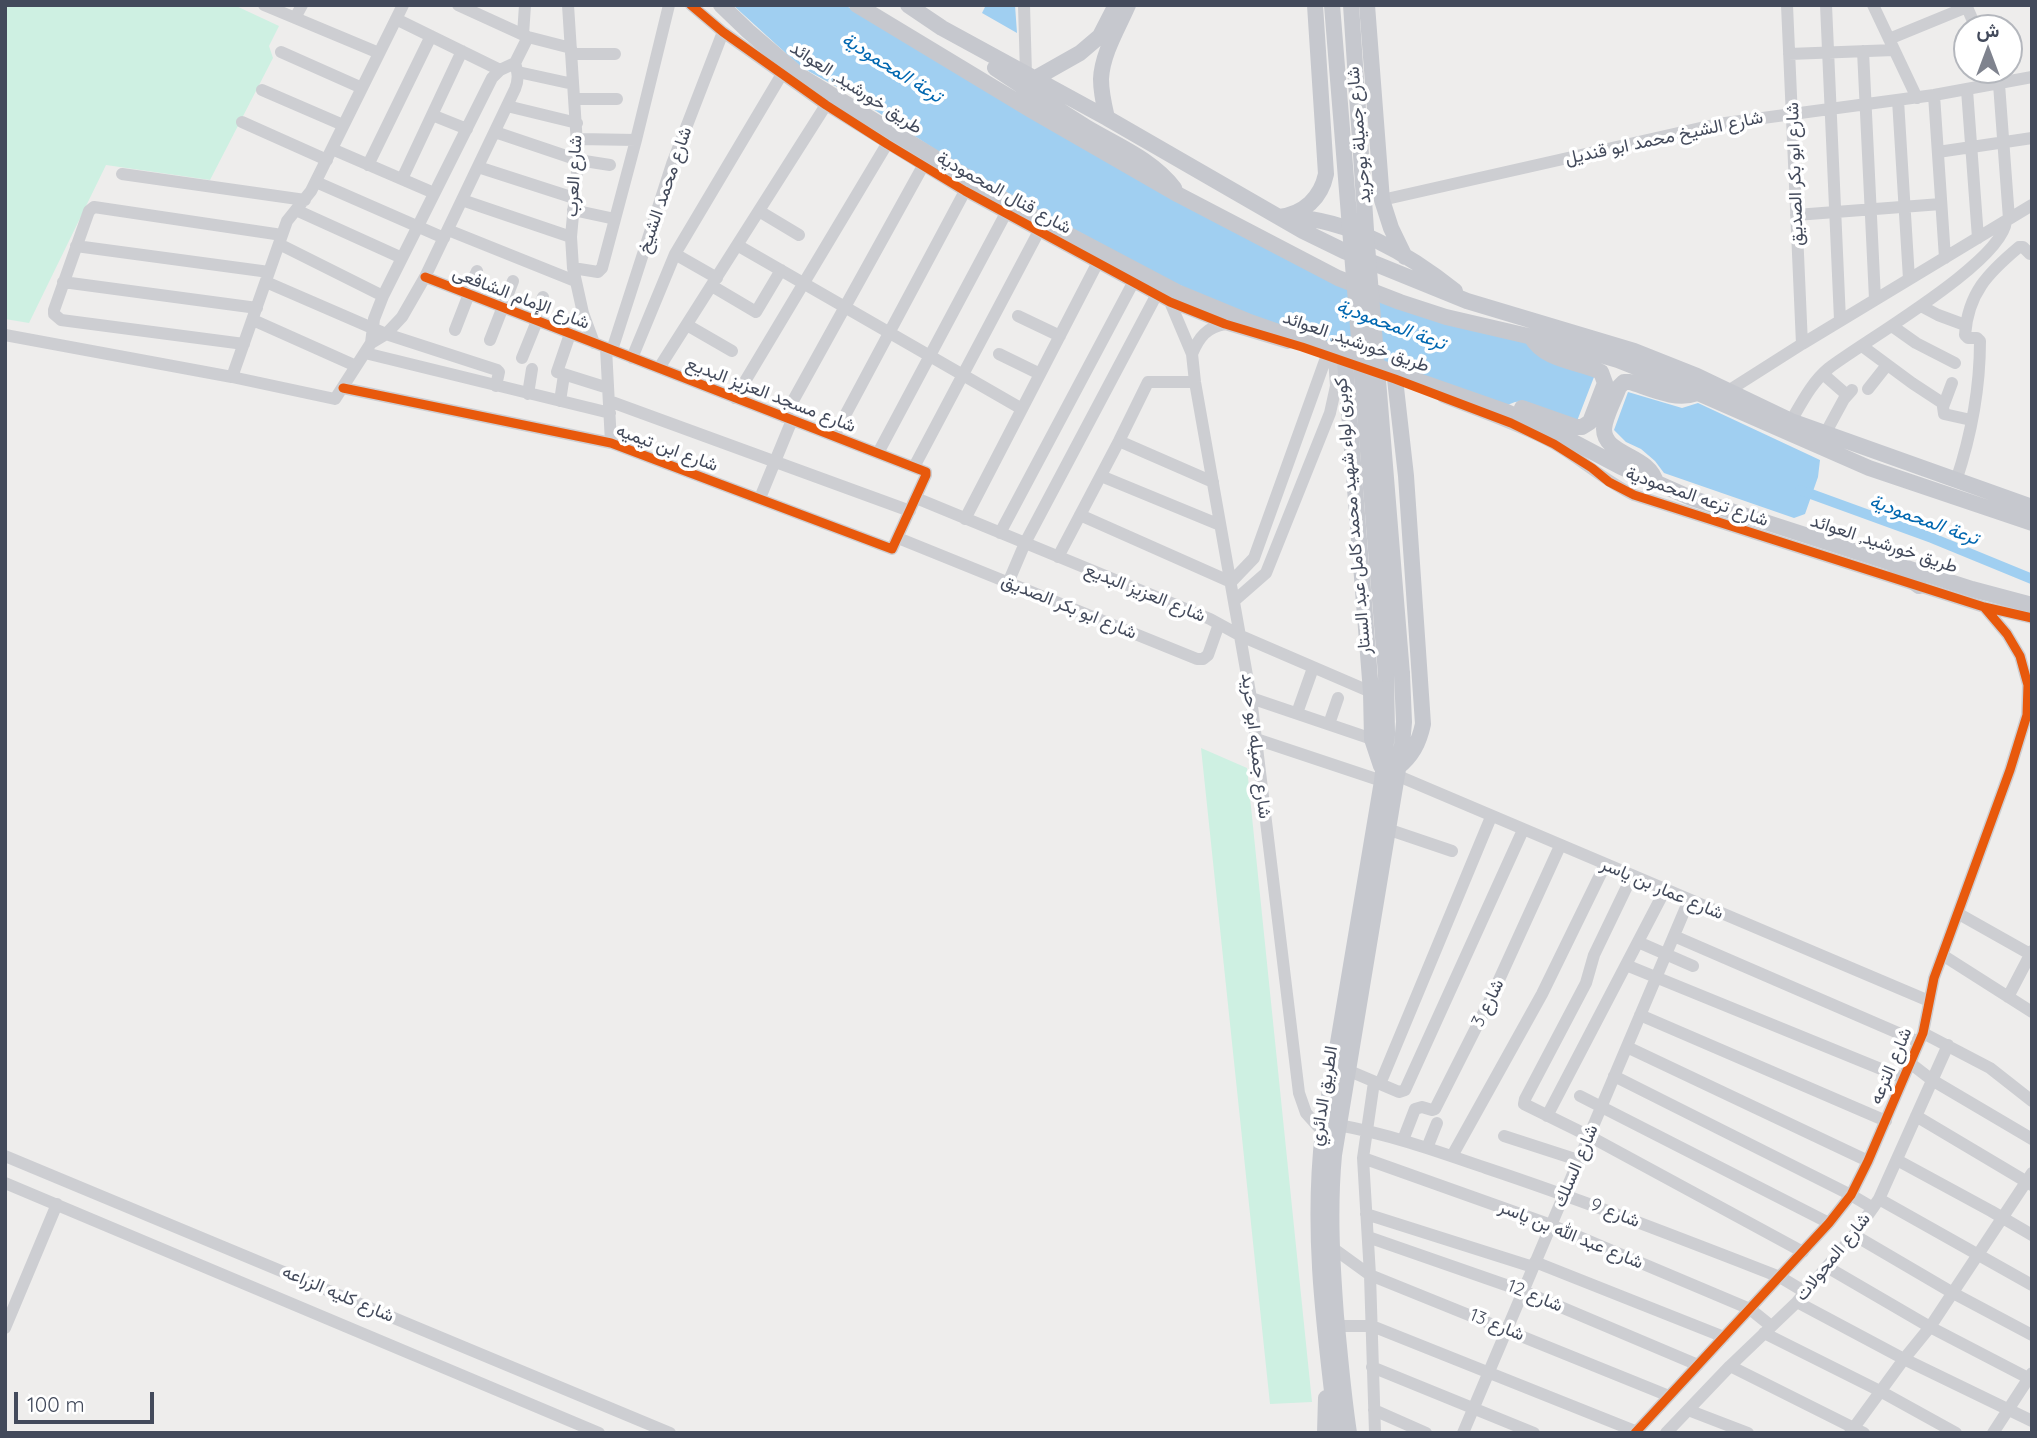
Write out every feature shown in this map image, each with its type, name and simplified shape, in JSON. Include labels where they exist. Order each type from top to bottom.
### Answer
[{"type":"main road","name":"طريق خورشيد, العوائد","points":[[721,5],[799,75],[1017,207],[1179,293],[1247,321],[1507,412],[1691,498],[1984,593],[2032,605]]},
{"type":"main road","points":[[857,5],[1179,195],[1312,265],[1365,289],[1446,317],[1571,346],[1618,360],[1869,468],[2032,523]]},
{"type":"main road","points":[[908,5],[942,28],[1107,118],[1279,217],[1355,255],[1467,301],[1634,351],[1791,421],[2032,507]]},
{"type":"main road","points":[[1107,118],[1101,77],[1106,39],[1116,5]]},
{"type":"main road","points":[[1030,76],[1106,39],[1128,5]]},
{"type":"main road","points":[[1279,217],[1294,214],[1307,207],[1321,190],[1326,174],[1315,5]]},
{"type":"main road","name":"كوبرى لواء شهيد محمد كامل عبد الستار","points":[[1332,5],[1394,674],[1404,722],[1402,745],[1390,775]]},
{"type":"main road","name":"كوبرى لواء شهيد محمد كامل عبد الستار","points":[[1351,5],[1394,674]]},
{"type":"main road","name":"شارع جميلة بوحريد","points":[[1367,5],[1382,200],[1391,228],[1405,257]]},
{"type":"main road","points":[[942,28],[987,63],[1155,168],[1179,195]]},
{"type":"main road","points":[[1279,217],[1336,225],[1369,239],[1405,257],[1467,301]]},
{"type":"main road","points":[[1531,337],[1546,353],[1601,372],[1611,386]]},
{"type":"main road","points":[[1336,358],[1353,459],[1371,692],[1371,739],[1390,775],[1415,749],[1423,724],[1405,461],[1395,379]]},
{"type":"main road","points":[[1611,386],[1630,382],[1675,396],[1698,393]]},
{"type":"main road","points":[[1597,424],[1611,386]]},
{"type":"main road","points":[[1507,412],[1517,408],[1527,409],[1576,427],[1597,424]]},
{"type":"main road","points":[[1597,424],[1608,442],[1647,465],[1656,483]]},
{"type":"main road","points":[[1353,459],[1365,452],[1379,450],[1393,453],[1405,461]]},
{"type":"main road","points":[[1886,561],[1919,586]]},
{"type":"main road","name":"الطريق الدائري","points":[[1337,1433],[1324,1327],[1318,1241],[1319,1167],[1348,1070],[1387,829],[1390,775]]},
{"type":"main road","name":"الطريق الدائري","points":[[1349,1433],[1343,1395],[1331,1246],[1331,1129],[1390,775]]},
{"type":"main road","points":[[1325,1433],[1325,1400],[1331,1378]]},
{"type":"street","points":[[264,5],[379,53]]},
{"type":"street","points":[[295,18],[302,5]]},
{"type":"street","points":[[232,377],[287,221],[316,182],[403,5]]},
{"type":"street","points":[[458,5],[525,36],[571,51],[615,54]]},
{"type":"street","points":[[339,393],[368,348],[402,317],[425,277],[495,132],[518,80],[516,67],[525,36],[525,5]]},
{"type":"street","name":"شارع العرب","points":[[568,5],[578,139],[571,237],[574,274],[583,313],[604,347],[611,443]]},
{"type":"street","points":[[316,182],[418,226],[574,274],[598,272],[601,270],[615,219],[669,5]]},
{"type":"street","name":"شارع قنال المحمودية","points":[[691,5],[723,32],[782,74],[887,144],[965,191],[1170,302]]},
{"type":"street","points":[[1024,5],[1030,76]]},
{"type":"street","name":"شارع ابو بكر الصديق","points":[[1787,5],[1802,344]]},
{"type":"street","points":[[1826,5],[1840,320]]},
{"type":"street","points":[[1873,5],[1917,98]]},
{"type":"street","points":[[1789,54],[1863,51],[1891,45],[1967,6]]},
{"type":"street","points":[[396,19],[500,69],[516,67],[573,84]]},
{"type":"street","name":"شارع محمد الشيخ","points":[[604,347],[723,32]]},
{"type":"street","points":[[368,165],[431,36]]},
{"type":"street","points":[[402,179],[462,51]]},
{"type":"street","points":[[1863,51],[1875,299]]},
{"type":"street","points":[[281,52],[362,88]]},
{"type":"street","points":[[368,348],[374,319],[383,296],[492,78],[500,69]]},
{"type":"street","points":[[632,358],[675,254],[782,74]]},
{"type":"street","points":[[1791,421],[1805,396],[1823,374],[1921,306],[1969,269],[2000,239],[2008,220],[1998,84]]},
{"type":"street","name":"شارع الشيخ محمد ابو قنديل","points":[[1382,200],[1718,124],[1917,98],[1998,84]]},
{"type":"street","points":[[262,90],[344,125]]},
{"type":"street","points":[[1967,90],[1978,238]]},
{"type":"street","points":[[1934,95],[1945,258]]},
{"type":"street","points":[[575,99],[617,99]]},
{"type":"street","points":[[1898,100],[1909,279]]},
{"type":"street","points":[[659,368],[826,105]]},
{"type":"street","points":[[507,106],[576,123]]},
{"type":"street","points":[[432,115],[467,129]]},
{"type":"street","points":[[242,122],[329,154],[368,165],[434,193]]},
{"type":"street","points":[[495,132],[578,160],[611,165]]},
{"type":"street","points":[[1938,152],[2032,138]]},
{"type":"street","points":[[578,139],[636,140]]},
{"type":"street","points":[[735,398],[887,144]]},
{"type":"street","points":[[760,498],[788,418],[845,307],[923,166]]},
{"type":"street","points":[[478,167],[615,219]]},
{"type":"street","points":[[122,174],[305,200]]},
{"type":"street","points":[[834,436],[965,191]]},
{"type":"street","points":[[462,200],[571,237]]},
{"type":"street","points":[[1796,215],[1941,204]]},
{"type":"street","points":[[1728,391],[1840,320],[2032,205]]},
{"type":"street","points":[[244,344],[56,318],[54,310],[89,211],[97,207],[281,240],[383,296]]},
{"type":"street","points":[[296,210],[402,258]]},
{"type":"street","points":[[759,211],[799,235]]},
{"type":"street","points":[[877,453],[1006,213]]},
{"type":"street","points":[[1966,331],[1968,309],[1983,282],[1994,268],[2026,250],[2008,220]]},
{"type":"street","points":[[898,538],[926,475],[919,469],[962,375],[1039,230]]},
{"type":"street","points":[[737,245],[1022,409]]},
{"type":"street","points":[[76,246],[268,277],[386,334],[497,370],[499,372],[496,386]]},
{"type":"street","points":[[675,254],[756,312],[781,270]]},
{"type":"street","points":[[965,519],[1098,262]]},
{"type":"street","points":[[456,330],[477,271]]},
{"type":"street","name":"شارع الإمام الشافعى","points":[[425,277],[604,347]]},
{"type":"street","points":[[490,340],[513,281]]},
{"type":"street","points":[[999,533],[1134,281]]},
{"type":"street","points":[[63,282],[255,314],[356,366]]},
{"type":"street","points":[[1008,583],[1025,543],[1157,295]]},
{"type":"street","points":[[522,358],[543,297]]},
{"type":"street","name":"شارع ترعه المحمودية","points":[[1170,302],[1226,324],[1395,379],[1533,433],[1634,495],[1984,607],[2032,618]]},
{"type":"street","name":"شارع جميله ابو حريد","points":[[1170,302],[1192,354],[1241,636],[1251,698],[1299,1093],[1306,1113],[1331,1129]]},
{"type":"street","points":[[1921,306],[1980,341],[1979,371],[1971,420],[1956,481]]},
{"type":"street","points":[[1018,316],[1060,336]]},
{"type":"street","points":[[1192,354],[1204,333],[1226,324]]},
{"type":"street","points":[[687,325],[732,351]]},
{"type":"street","points":[[1892,326],[1916,343],[1955,363]]},
{"type":"street","points":[[570,334],[557,370],[609,401]]},
{"type":"street","name":"شارع ابن تيميه","points":[[5,335],[611,443],[890,550],[898,538]]},
{"type":"street","points":[[1862,346],[1944,404]]},
{"type":"street","name":"شارع مسجد العزيز البديع","points":[[604,347],[919,469]]},
{"type":"street","points":[[368,348],[528,394],[560,401],[609,401]]},
{"type":"street","points":[[999,354],[1040,374]]},
{"type":"street","points":[[1080,515],[1231,582],[1254,558],[1336,358]]},
{"type":"street","points":[[1234,601],[1266,573],[1330,413],[1336,386],[1336,358]]},
{"type":"street","points":[[1868,389],[1888,365]]},
{"type":"street","points":[[528,394],[532,369]]},
{"type":"street","points":[[1823,374],[1850,392],[1825,434]]},
{"type":"street","points":[[560,401],[564,375]]},
{"type":"street","points":[[1058,557],[1148,382],[1195,382]]},
{"type":"street","points":[[1952,383],[1943,407],[1944,414],[1971,420]]},
{"type":"street","name":"شارع العزيز البديع","points":[[609,401],[775,461],[965,519],[1219,624],[1371,692]]},
{"type":"street","points":[[1119,441],[1213,482]]},
{"type":"street","points":[[1101,476],[1220,525]]},
{"type":"street","name":"شارع ابو بكر الصديق","points":[[898,538],[1196,659],[1203,659],[1208,655],[1219,624]]},
{"type":"street","name":"شارع الترعه","points":[[1638,1432],[1829,1223],[1851,1195],[1886,1121],[1921,1037],[1934,978],[2010,770],[2027,715],[2028,685],[2020,656],[2007,634],[1984,607]]},
{"type":"street","points":[[1297,713],[1313,668]]},
{"type":"street","points":[[1251,698],[1371,739]]},
{"type":"street","points":[[1329,724],[1338,698]]},
{"type":"street","name":"شارع عمار بن ياسر","points":[[1256,740],[1390,775],[1929,1001]]},
{"type":"street","points":[[1375,1433],[1363,1158],[1368,1130],[1377,1083],[1491,817]]},
{"type":"street","points":[[1387,829],[1452,851]]},
{"type":"street","points":[[1348,1070],[1399,1092],[1405,1090],[1523,830]]},
{"type":"street","name":"شارع 3","points":[[1403,1140],[1415,1109],[1436,1108],[1488,1004],[1560,846]]},
{"type":"street","points":[[1452,1156],[1542,995],[1605,865]]},
{"type":"street","points":[[1632,876],[1594,955],[1586,983],[1525,1099],[1525,1106],[1589,1136],[1803,1252]]},
{"type":"street","points":[[1547,1116],[1665,890]]},
{"type":"street","name":"شارع السلك","points":[[1463,1433],[1689,900]]},
{"type":"street","points":[[1959,914],[2031,952],[2008,997]]},
{"type":"street","points":[[1674,936],[1921,1037],[1948,1045],[1990,1068],[2032,1101]]},
{"type":"street","points":[[1638,942],[1693,966]]},
{"type":"street","points":[[1944,956],[2032,1012]]},
{"type":"street","points":[[1626,965],[1903,1078]]},
{"type":"street","points":[[1640,1014],[1886,1121]]},
{"type":"street","name":"شارع المحولات","points":[[1666,1433],[1801,1297],[1854,1235],[1876,1203],[1948,1045]]},
{"type":"street","points":[[1626,1047],[1868,1161]]},
{"type":"street","points":[[1910,1063],[1932,1080],[2032,1139]]},
{"type":"street","points":[[1614,1076],[1851,1195],[1876,1203],[1978,1254],[2032,1285]]},
{"type":"street","points":[[1580,1096],[1829,1223]]},
{"type":"street","points":[[1730,1366],[1856,1431],[1880,1391],[1930,1327],[2030,1180],[1916,1116]]},
{"type":"street","points":[[1427,1148],[1437,1123]]},
{"type":"street","name":"شارع 9","points":[[1331,1129],[1368,1130],[1452,1156],[1564,1194],[1780,1277],[1801,1297],[1904,1359],[2032,1420]]},
{"type":"street","points":[[1504,1136],[1578,1160]]},
{"type":"street","name":"شارع كليه الزراعه","points":[[5,1156],[670,1433]]},
{"type":"street","name":"شارع عبد الله بن ياسر","points":[[1363,1158],[1551,1225],[1750,1308],[1768,1329],[1956,1433]]},
{"type":"street","points":[[1897,1160],[2032,1235]]},
{"type":"street","name":"شارع كليه الزراعه","points":[[5,1183],[598,1433]]},
{"type":"street","points":[[5,1328],[57,1204]]},
{"type":"street","points":[[1366,1214],[1534,1264],[1724,1337]]},
{"type":"street","points":[[1854,1235],[2032,1335]]},
{"type":"street","name":"شارع 12","points":[[1368,1237],[1523,1291],[1698,1365]]},
{"type":"street","name":"شارع 13","points":[[1331,1246],[1370,1275],[1669,1396]]},
{"type":"street","points":[[1827,1267],[1930,1327],[2031,1377],[1993,1433]]},
{"type":"street","points":[[1337,1326],[1372,1326],[1638,1432]]},
{"type":"street","points":[[1373,1367],[1534,1433]]},
{"type":"street","points":[[1374,1410],[1426,1433]]},
{"type":"street","points":[[1688,1410],[1748,1433]]},
{"type":"green space","points":[[5,5],[234,5],[279,26],[269,46],[273,58],[210,180],[106,165],[29,323],[5,319]]},
{"type":"green space","points":[[1201,748],[1247,768],[1312,1402],[1270,1404]]},
{"type":"water","points":[[733,5],[845,5],[936,60],[1338,283],[1526,341],[1594,377],[1577,421],[1524,401],[1505,406],[1228,308],[1167,279],[953,161],[850,94],[801,67]]},
{"type":"water","points":[[986,5],[1015,5],[1017,33],[982,13]]},
{"type":"water","points":[[1628,392],[1682,408],[1698,403],[1820,460],[1818,477],[1805,514],[1794,518],[1664,473],[1655,461],[1641,449],[1626,442],[1614,430]]},
{"type":"waterway","name":"ترعة المحمودية","points":[[1800,490],[1932,538],[2032,579]]},
{"type":"cycle path","points":[[691,5],[723,32],[826,105],[887,144],[965,191],[1170,302],[1225,324],[1395,379],[1511,423],[1554,444],[1609,482],[1634,495],[1984,607],[2032,618]]},
{"type":"cycle path","points":[[343,388],[611,443],[892,549],[926,472],[425,277]]},
{"type":"cycle path","points":[[1635,1433],[1829,1223],[1851,1195],[1923,1033],[1934,978],[2010,770],[2027,715],[2028,685],[2020,656],[2007,634],[1984,607]]}]
